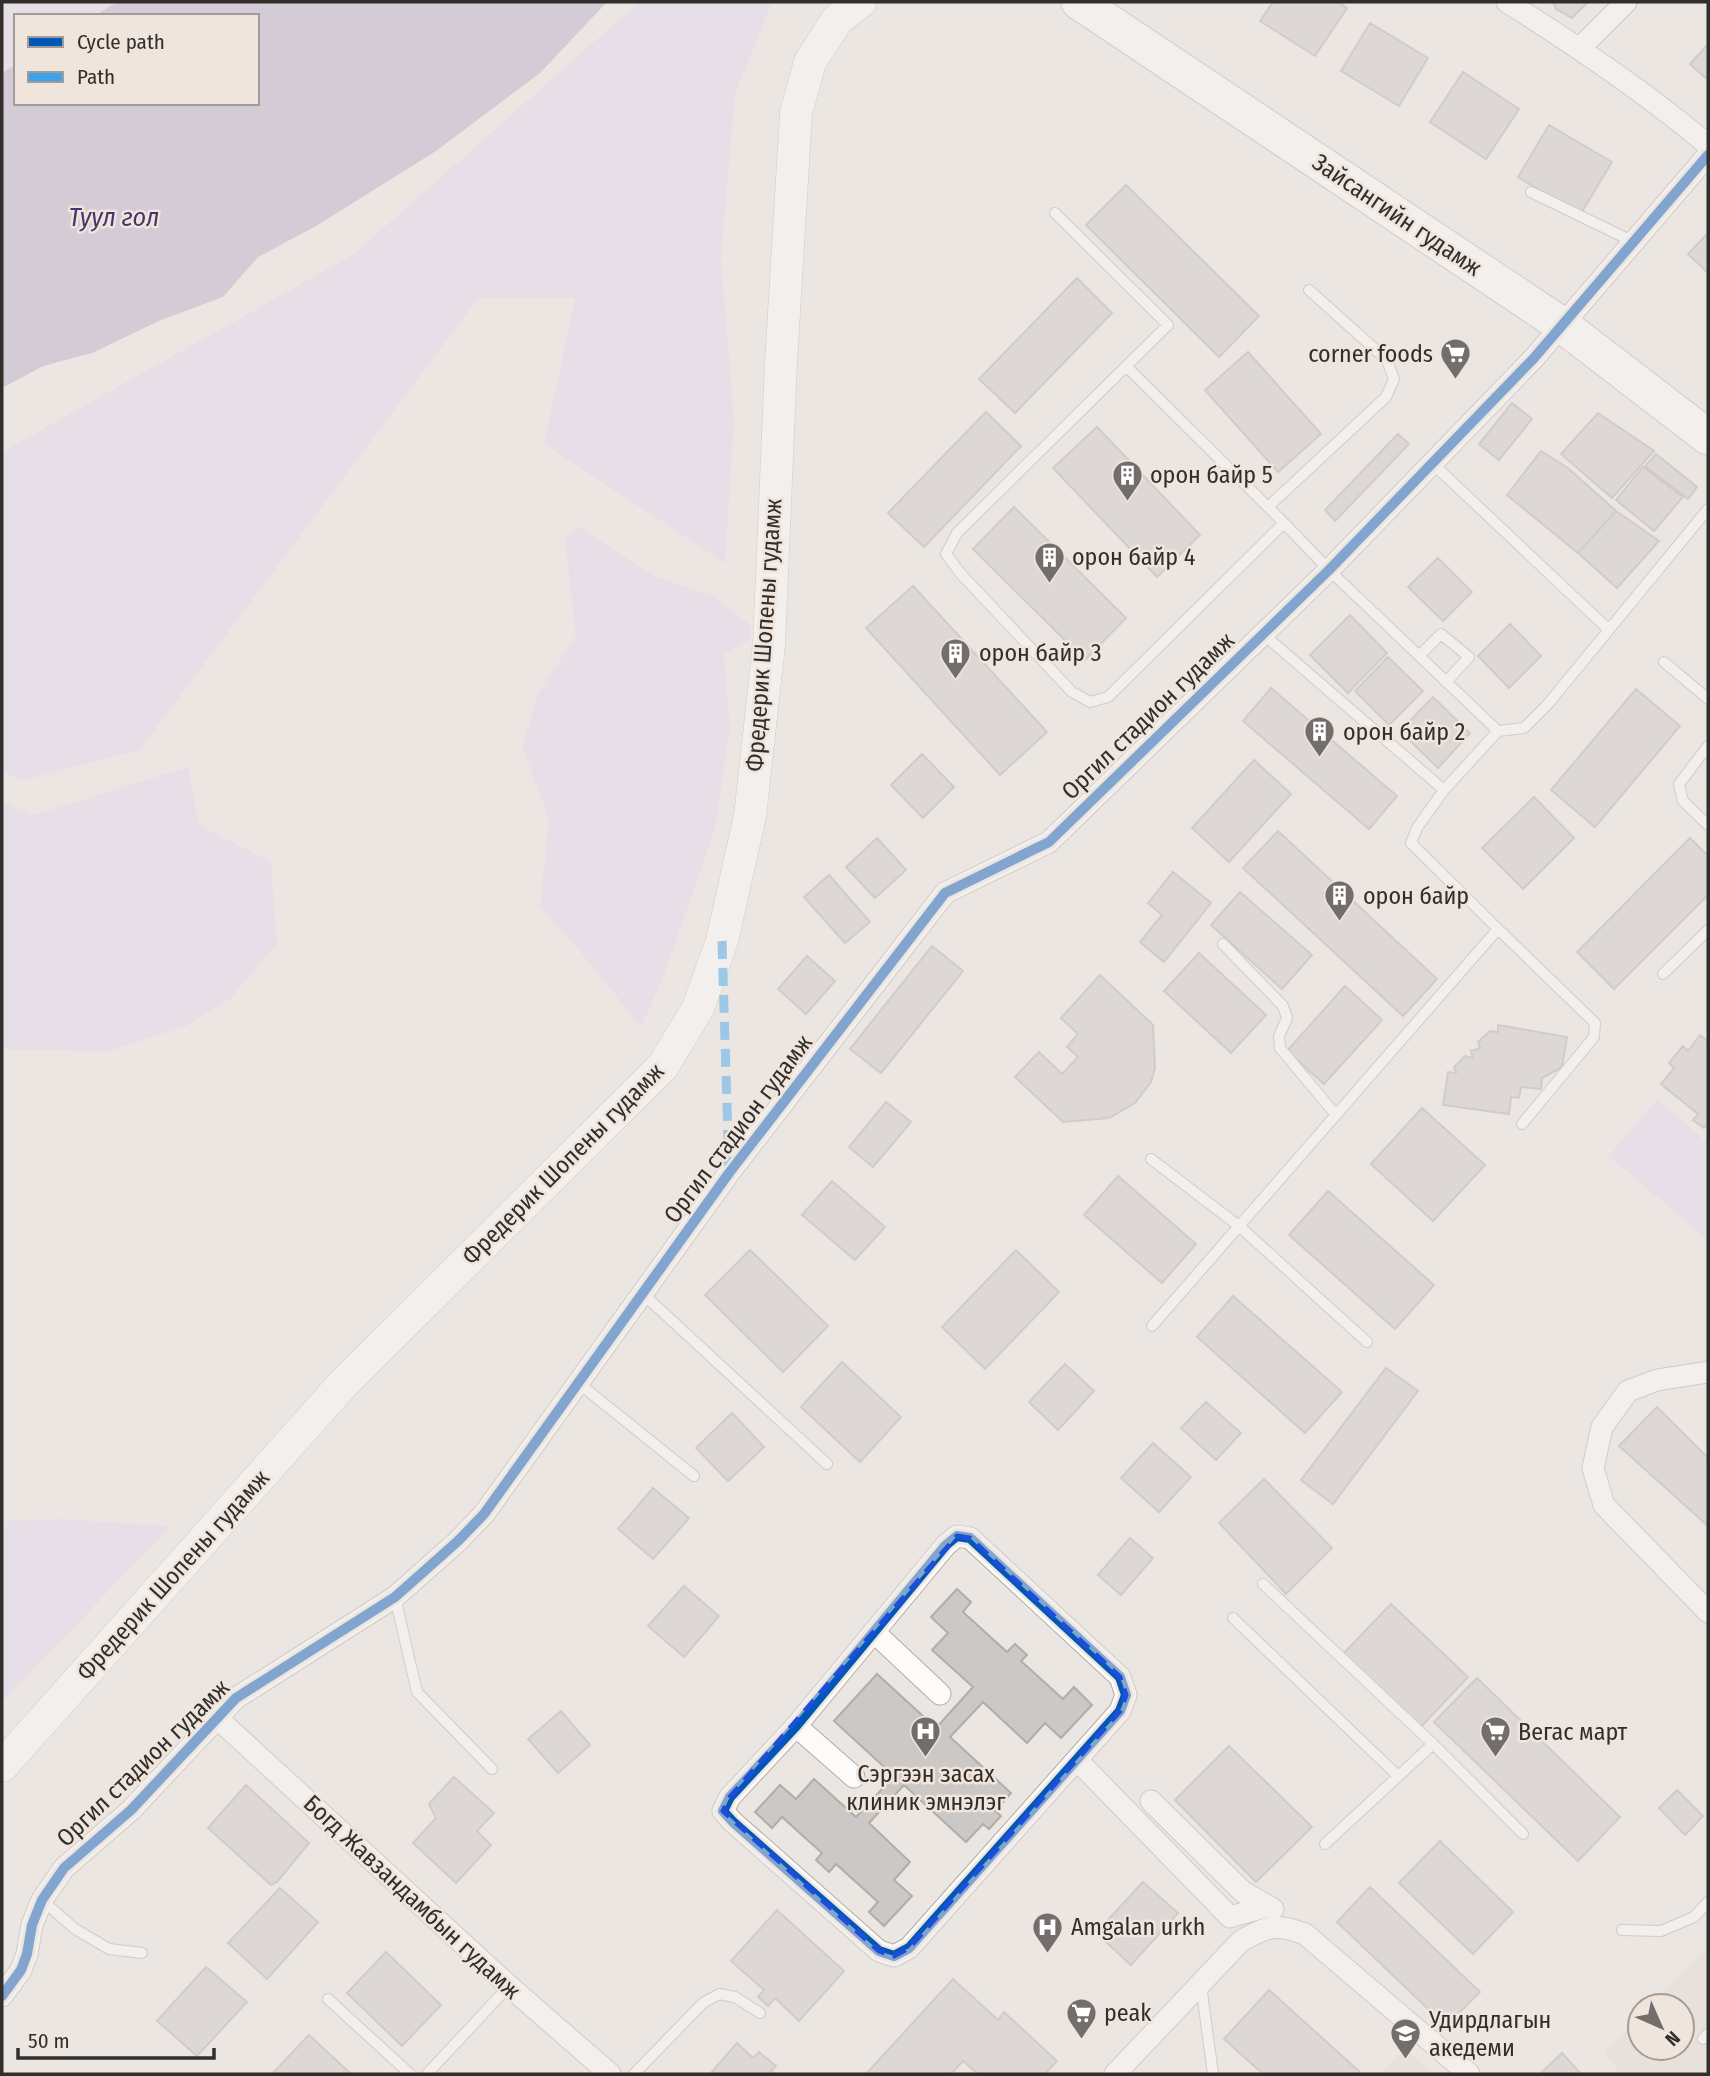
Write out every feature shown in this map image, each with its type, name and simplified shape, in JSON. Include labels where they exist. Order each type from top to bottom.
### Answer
[{"type":"main road","name":"Зайсангийн гудамж","points":[[1079,2],[1562,325],[1708,437]]},
{"type":"street","name":"Фредерик Шопены гудамж","points":[[2,1766],[342,1385],[663,1066],[698,1008],[722,942],[750,816],[766,671],[796,113],[810,62],[837,20],[860,2]]},
{"type":"street","points":[[1507,2],[1580,48],[1660,105],[1708,145]]},
{"type":"street","points":[[1580,48],[1626,2]]},
{"type":"street","name":"Оргил стадион гудамж","points":[[2,1996],[21,1970],[32,1925],[42,1900],[64,1868],[131,1810],[236,1698],[395,1597],[484,1514],[737,1162],[945,893],[1049,842],[1329,570],[1534,358],[1708,155]]},
{"type":"street","points":[[1708,1372],[1657,1380],[1628,1391],[1602,1427],[1593,1468],[1604,1505],[1708,1612]]},
{"type":"street","points":[[957,1536],[970,1538],[1120,1677],[1126,1695],[1120,1711],[1077,1760],[909,1948],[894,1956],[879,1951],[723,1811],[730,1797],[796,1726],[946,1545],[957,1536]]},
{"type":"street","points":[[875,1633],[940,1694]]},
{"type":"street","name":"Богд Жавзандамбын гудамж","points":[[216,1717],[509,1986],[610,2074]]},
{"type":"street","points":[[796,1726],[853,1777]]},
{"type":"street","points":[[1077,1760],[1230,1917],[1268,1906]]},
{"type":"street","points":[[1151,1801],[1242,1892],[1268,1906],[1305,1934],[1469,2074]]},
{"type":"street","points":[[1115,2074],[1241,1941],[1257,1932],[1284,1926],[1305,1934]]},
{"type":"lane","points":[[1531,192],[1634,242]]},
{"type":"lane","points":[[1055,213],[1167,325],[957,533],[946,554],[961,574],[1072,692],[1090,702],[1108,697],[1284,523]]},
{"type":"lane","points":[[1268,507],[1386,397],[1394,379],[1387,360],[1309,290]]},
{"type":"lane","points":[[1127,366],[1329,570],[1499,731]]},
{"type":"lane","points":[[1432,463],[1609,630]]},
{"type":"lane","points":[[1522,1124],[1594,1037],[1595,1023],[1411,843],[1444,790],[1499,731],[1524,728],[1548,704],[1708,509]]},
{"type":"lane","points":[[1263,634],[1444,790]]},
{"type":"lane","points":[[1419,656],[1441,634],[1469,657],[1447,682]]},
{"type":"lane","points":[[1664,662],[1708,699]]},
{"type":"lane","points":[[1708,746],[1679,784],[1683,801],[1708,825]]},
{"type":"lane","points":[[1152,1326],[1498,929]]},
{"type":"lane","points":[[1663,974],[1708,930]]},
{"type":"lane","points":[[1223,944],[1283,1006],[1287,1018],[1279,1036],[1280,1048],[1336,1115]]},
{"type":"lane","points":[[1152,1159],[1239,1226],[1367,1342]]},
{"type":"lane","points":[[642,1293],[827,1464]]},
{"type":"lane","points":[[577,1382],[694,1476]]},
{"type":"lane","points":[[1263,1584],[1433,1744],[1523,1834]]},
{"type":"lane","points":[[395,1597],[417,1692],[492,1769]]},
{"type":"lane","points":[[1233,1618],[1398,1776]]},
{"type":"lane","points":[[1325,1844],[1433,1744]]},
{"type":"lane","points":[[42,1900],[75,1929],[109,1949],[142,1953]]},
{"type":"lane","points":[[1622,1930],[1661,1931],[1694,1917],[1708,1902]]},
{"type":"lane","points":[[1201,1985],[1213,2074]]},
{"type":"lane","points":[[427,2074],[509,1986]]},
{"type":"lane","points":[[634,2074],[703,2004],[719,1994],[735,1997],[760,2013]]},
{"type":"lane","points":[[328,2000],[411,2074]]},
{"type":"highlighted area","points":[[957,1536],[970,1538],[1120,1677],[1126,1695],[1120,1711],[909,1948],[894,1956],[879,1951],[723,1811],[730,1797]]},
{"type":"shaded area","points":[[2,2],[117,2],[97,14],[14,14],[14,65],[2,73]]},
{"type":"shaded area","points":[[639,2],[772,2],[735,94],[721,258],[734,421],[725,563],[544,444],[575,298],[478,298],[140,750],[21,781],[2,770],[2,452],[354,254]]},
{"type":"shaded area","points":[[578,526],[652,575],[712,596],[751,626],[751,639],[724,655],[730,729],[715,829],[663,978],[641,1027],[579,950],[540,907],[549,819],[522,746],[539,692],[576,636],[565,540]]},
{"type":"shaded area","points":[[188,767],[199,825],[271,862],[277,943],[230,999],[186,1026],[107,1052],[2,1049],[2,800],[33,815]]},
{"type":"shaded area","points":[[1657,1099],[1708,1143],[1706,1239],[1609,1156]]},
{"type":"shaded area","points":[[63,1519],[171,1526],[2,1702],[2,1521]]},
{"type":"shaded area","points":[[1708,1947],[1708,2074],[1620,2074],[1605,2052],[1626,2030],[1626,2062],[1696,2062],[1696,1992],[1664,1992]]},
{"type":"shaded area","name":"Удирдлагын акедеми","points":[[1405,2049],[1434,2074],[1380,2074]]},
{"type":"water","name":"Туул гол","points":[[117,2],[607,2],[540,73],[436,151],[316,226],[258,257],[223,297],[161,320],[92,353],[43,366],[2,388],[2,73],[14,65],[14,105],[259,105],[259,14],[97,14]]},
{"type":"building","points":[[1273,2],[1338,2],[1347,8],[1315,56],[1260,21]]},
{"type":"building","points":[[1553,2],[1588,2],[1572,18],[1556,9]]},
{"type":"building","points":[[1370,23],[1428,58],[1399,106],[1341,71]]},
{"type":"building","points":[[1708,44],[1708,80],[1690,64]]},
{"type":"building","points":[[1463,72],[1519,109],[1486,159],[1430,122]]},
{"type":"building","points":[[1549,125],[1612,162],[1580,215],[1518,177]]},
{"type":"building","points":[[1126,185],[1259,316],[1219,357],[1086,225]]},
{"type":"building","points":[[1708,233],[1708,273],[1688,254]]},
{"type":"building","points":[[1077,278],[1112,313],[1015,413],[979,379]]},
{"type":"building","points":[[1248,352],[1321,434],[1278,472],[1205,390]]},
{"type":"building","points":[[1512,403],[1532,419],[1499,460],[1479,444]]},
{"type":"building","points":[[986,412],[1021,446],[924,547],[888,513]]},
{"type":"building","points":[[1598,413],[1654,451],[1612,498],[1561,454]]},
{"type":"building","name":"орон байр 5","points":[[1097,427],[1200,535],[1157,577],[1053,468]]},
{"type":"building","points":[[1398,434],[1409,444],[1335,521],[1325,510]]},
{"type":"building","points":[[1541,451],[1568,468],[1616,511],[1578,553],[1507,495]]},
{"type":"building","points":[[1656,454],[1697,487],[1688,499],[1645,466]]},
{"type":"building","points":[[1643,467],[1683,497],[1654,531],[1616,500]]},
{"type":"building","name":"орон байр 4","points":[[1014,507],[1126,618],[1085,660],[973,549]]},
{"type":"building","points":[[1616,511],[1659,541],[1617,588],[1578,553]]},
{"type":"building","points":[[1438,558],[1472,592],[1443,621],[1408,587]]},
{"type":"building","name":"орон байр 3","points":[[913,586],[1047,732],[1000,775],[866,628]]},
{"type":"building","points":[[1350,615],[1387,653],[1348,693],[1310,655]]},
{"type":"building","points":[[1510,624],[1541,656],[1509,688],[1478,656]]},
{"type":"building","points":[[1388,657],[1423,691],[1389,725],[1355,691]]},
{"type":"building","name":"орон байр 2","points":[[1271,688],[1397,796],[1369,829],[1243,721]]},
{"type":"building","points":[[1636,689],[1680,726],[1595,827],[1551,790]]},
{"type":"building","points":[[1433,697],[1470,733],[1438,768],[1400,731]]},
{"type":"building","points":[[922,754],[954,787],[923,818],[891,785]]},
{"type":"building","points":[[1254,760],[1291,794],[1229,862],[1192,828]]},
{"type":"building","points":[[1534,797],[1574,838],[1523,889],[1482,848]]},
{"type":"building","name":"орон байр","points":[[1278,831],[1437,979],[1403,1016],[1243,868]]},
{"type":"building","points":[[877,838],[906,870],[875,898],[846,867]]},
{"type":"building","points":[[1690,838],[1708,856],[1708,895],[1614,989],[1577,952]]},
{"type":"building","points":[[1173,872],[1211,903],[1164,962],[1140,942],[1162,915],[1148,903]]},
{"type":"building","points":[[829,875],[870,922],[845,943],[804,897]]},
{"type":"building","points":[[1240,892],[1312,955],[1282,989],[1211,925]]},
{"type":"building","points":[[932,946],[963,971],[881,1073],[850,1049]]},
{"type":"building","points":[[1199,953],[1266,1015],[1231,1053],[1164,991]]},
{"type":"building","points":[[807,956],[835,981],[806,1014],[778,989]]},
{"type":"building","points":[[1100,975],[1153,1025],[1155,1068],[1151,1082],[1135,1103],[1109,1118],[1063,1122],[1015,1077],[1039,1052],[1062,1074],[1078,1057],[1067,1047],[1078,1034],[1061,1018]]},
{"type":"building","points":[[1345,986],[1382,1020],[1324,1084],[1287,1051]]},
{"type":"building","points":[[1498,1025],[1567,1037],[1562,1067],[1542,1078],[1541,1089],[1521,1087],[1519,1098],[1511,1097],[1509,1114],[1443,1105],[1448,1072],[1456,1073],[1454,1067],[1465,1056],[1473,1058],[1471,1051],[1480,1048],[1478,1042],[1490,1031],[1498,1032]]},
{"type":"building","points":[[1700,1035],[1708,1042],[1708,1123],[1704,1128],[1693,1120],[1698,1114],[1661,1084],[1674,1068],[1669,1063],[1683,1046],[1688,1051]]},
{"type":"building","points":[[886,1102],[911,1122],[873,1167],[849,1147]]},
{"type":"building","points":[[1422,1108],[1485,1165],[1433,1221],[1371,1164]]},
{"type":"building","points":[[1118,1176],[1196,1244],[1162,1283],[1084,1215]]},
{"type":"building","points":[[832,1181],[885,1227],[855,1260],[802,1215]]},
{"type":"building","points":[[1328,1191],[1434,1285],[1395,1329],[1289,1235]]},
{"type":"building","points":[[750,1250],[828,1326],[783,1372],[705,1295]]},
{"type":"building","points":[[1016,1250],[1059,1292],[985,1369],[942,1327]]},
{"type":"building","points":[[1233,1296],[1342,1392],[1305,1433],[1197,1337]]},
{"type":"building","points":[[842,1362],[901,1417],[860,1462],[801,1407]]},
{"type":"building","points":[[1065,1364],[1094,1391],[1058,1430],[1029,1402]]},
{"type":"building","points":[[1386,1368],[1418,1391],[1333,1504],[1301,1480]]},
{"type":"building","points":[[1206,1402],[1241,1433],[1216,1460],[1181,1428]]},
{"type":"building","points":[[1657,1407],[1708,1458],[1708,1526],[1619,1446]]},
{"type":"building","points":[[732,1413],[764,1447],[728,1481],[696,1448]]},
{"type":"building","points":[[1153,1443],[1191,1477],[1159,1512],[1121,1478]]},
{"type":"building","points":[[1264,1479],[1332,1548],[1286,1594],[1219,1523]]},
{"type":"building","points":[[653,1488],[689,1518],[653,1559],[618,1529]]},
{"type":"building","points":[[1130,1538],[1153,1558],[1121,1595],[1098,1575]]},
{"type":"building","points":[[684,1586],[719,1616],[684,1657],[648,1626]]},
{"type":"building","name":"Сэргээн засах клиник эмнэлэг","points":[[957,1589],[971,1602],[963,1612],[1007,1652],[1015,1644],[1027,1655],[1021,1661],[1063,1699],[1074,1687],[1092,1705],[1061,1738],[1045,1723],[1027,1743],[983,1702],[950,1737],[1011,1793],[995,1811],[1001,1816],[989,1829],[983,1824],[966,1842],[904,1785],[869,1823],[910,1862],[894,1880],[912,1896],[884,1926],[869,1912],[878,1902],[836,1864],[829,1872],[816,1860],[822,1853],[782,1817],[772,1828],[755,1812],[780,1785],[796,1799],[814,1779],[856,1817],[894,1776],[834,1721],[877,1674],[936,1728],[973,1687],[932,1650],[948,1633],[931,1617]]},
{"type":"building","points":[[1391,1604],[1468,1677],[1419,1729],[1342,1655]]},
{"type":"building","points":[[1477,1678],[1620,1817],[1578,1861],[1434,1722]]},
{"type":"building","points":[[561,1711],[590,1745],[558,1773],[528,1739]]},
{"type":"building","points":[[1229,1746],[1312,1827],[1256,1882],[1175,1800]]},
{"type":"building","points":[[454,1777],[494,1813],[477,1831],[491,1845],[456,1883],[413,1843],[436,1818],[429,1804]]},
{"type":"building","points":[[246,1785],[309,1843],[277,1882],[271,1885],[208,1828]]},
{"type":"building","points":[[1677,1790],[1703,1816],[1685,1835],[1659,1808]]},
{"type":"building","points":[[1440,1841],[1513,1912],[1473,1954],[1399,1883]]},
{"type":"building","points":[[1143,1882],[1178,1913],[1131,1965],[1096,1933]]},
{"type":"building","points":[[1370,1887],[1480,1992],[1446,2026],[1337,1922]]},
{"type":"building","points":[[280,1888],[318,1922],[267,1979],[228,1943]]},
{"type":"building","points":[[777,1910],[844,1971],[799,2021],[775,1998],[768,2006],[758,1997],[764,1990],[731,1961]]},
{"type":"building","points":[[386,1952],[441,2005],[402,2046],[347,1993]]},
{"type":"building","points":[[206,1967],[247,2002],[197,2056],[157,2021]]},
{"type":"building","points":[[953,1979],[998,2020],[1004,2012],[1057,2061],[1045,2074],[978,2074],[963,2061],[951,2074],[866,2074]]},
{"type":"building","points":[[1269,1990],[1361,2073],[1263,2074],[1224,2039]]},
{"type":"building","points":[[309,2035],[351,2074],[272,2074]]},
{"type":"building","points":[[737,2043],[753,2058],[759,2052],[776,2066],[771,2071],[775,2074],[710,2074]]},
{"type":"building","points":[[1562,2053],[1581,2074],[1540,2074]]},
{"type":"marked path","points":[[722,941],[729,1172]]},
{"type":"cycle path","points":[[2,1996],[21,1970],[32,1925],[42,1900],[64,1868],[131,1810],[236,1698],[395,1597],[484,1514],[729,1173],[945,893],[1049,842],[1329,570],[1534,358],[1708,155]]},
{"type":"cycle path","points":[[957,1536],[970,1538],[1120,1677],[1126,1695],[1120,1711],[909,1948],[894,1956],[879,1951],[723,1811],[730,1797],[796,1726],[946,1545],[957,1536]]},
{"type":"place","name":"corner foods","points":[[1456,381]]},
{"type":"place","name":"орон байр 5","points":[[1127,502]]},
{"type":"place","name":"орон байр 4","points":[[1049,584]]},
{"type":"place","name":"орон байр 3","points":[[956,680]]},
{"type":"place","name":"орон байр 2","points":[[1320,759]]},
{"type":"place","name":"орон байр","points":[[1340,923]]},
{"type":"place","name":"Сэргээн засах клиник эмнэлэг","points":[[926,1759]]},
{"type":"place","name":"Вегас март","points":[[1495,1759]]},
{"type":"place","name":"Amgalan urkh","points":[[1048,1954]]},
{"type":"place","name":"peak","points":[[1081,2040]]},
{"type":"place","name":"Удирдлагын акедеми","points":[[1406,2061]]}]
